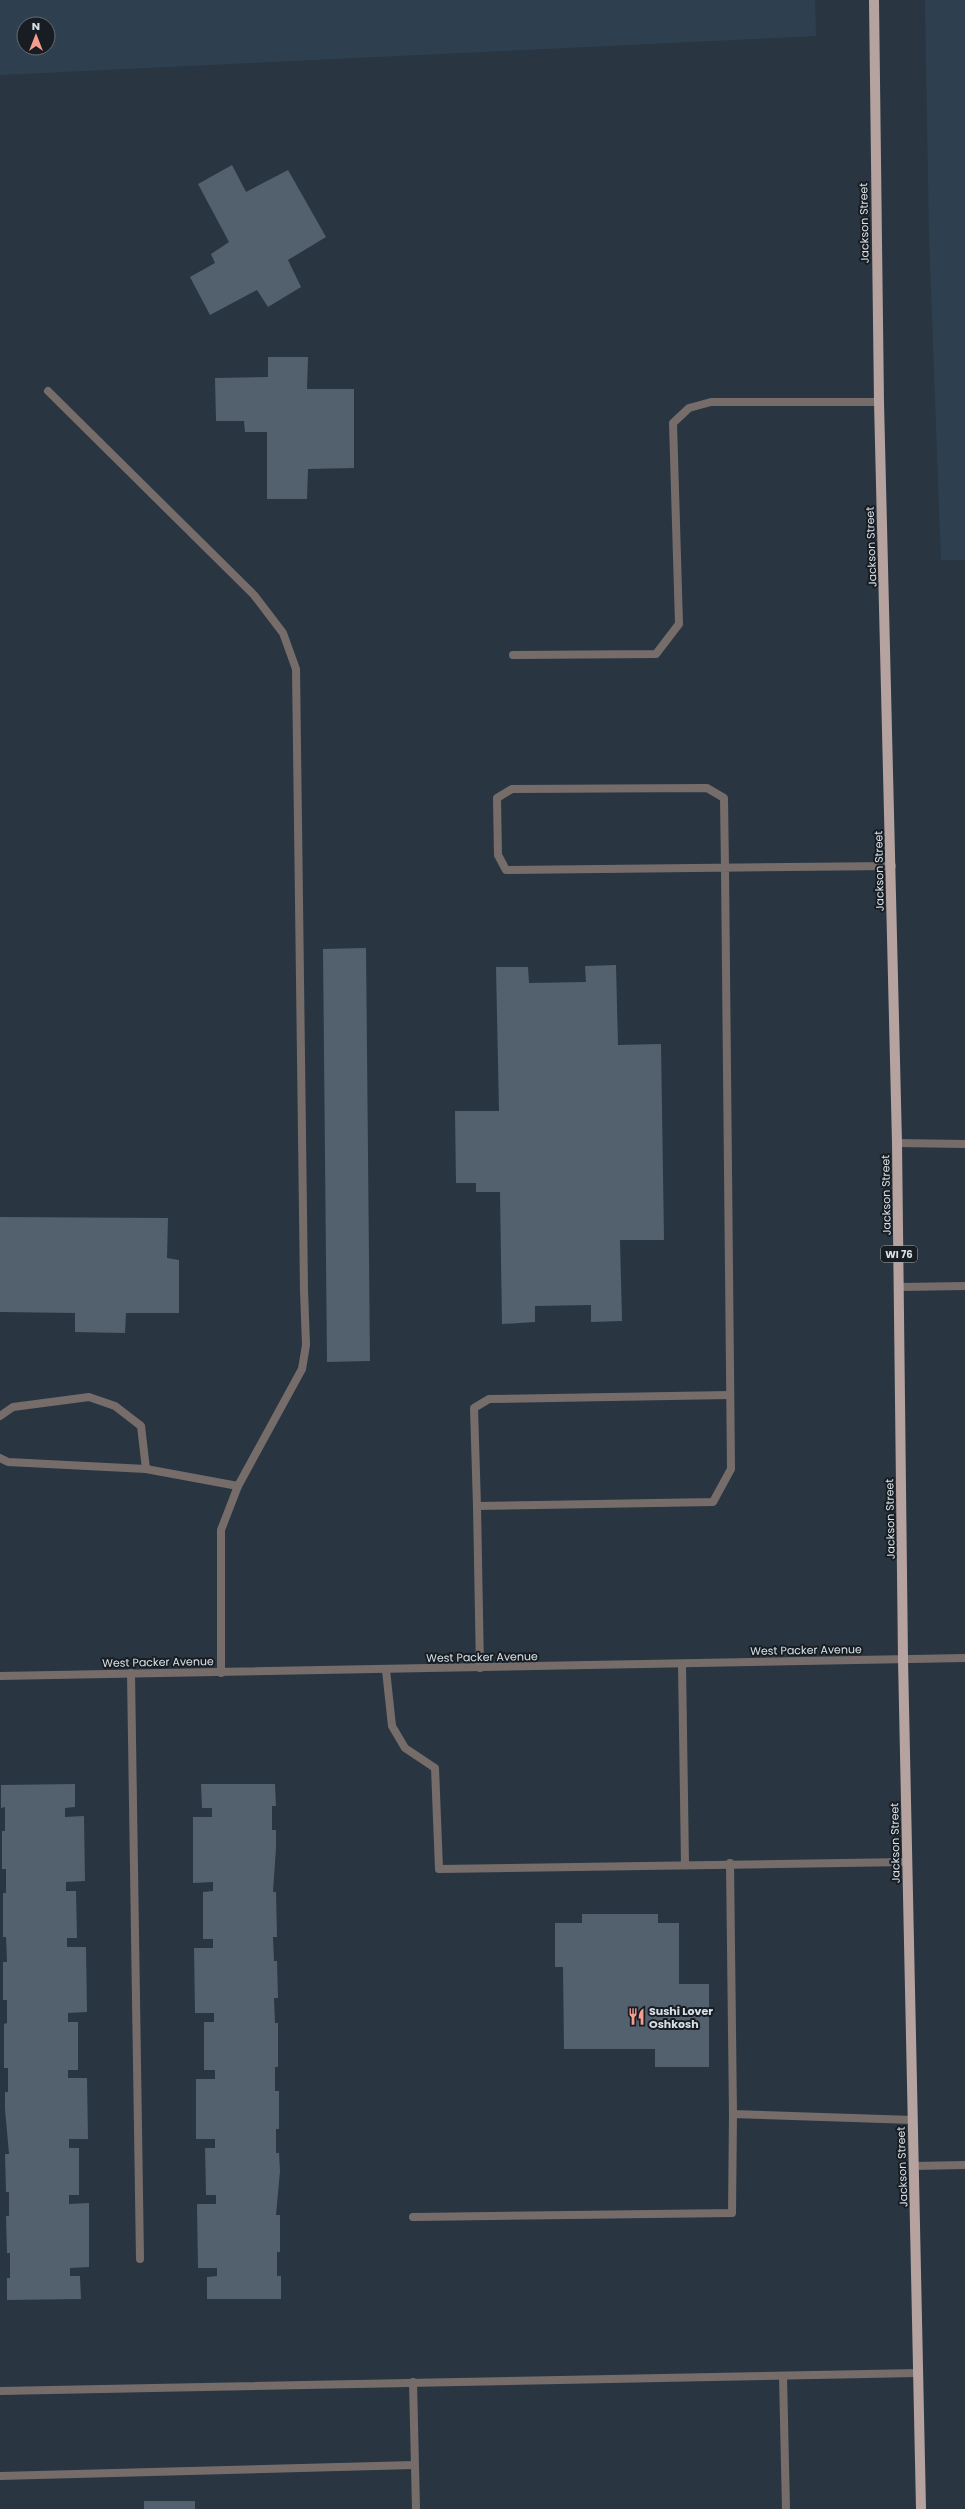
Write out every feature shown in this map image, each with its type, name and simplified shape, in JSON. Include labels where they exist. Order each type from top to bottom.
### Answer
[{"type":"main road","name":"Jackson Street","points":[[874,0],[879,402],[892,866],[900,1287],[903,1659],[921,2509]]},
{"type":"street","points":[[48,391],[254,595],[283,634],[296,669],[306,1345],[302,1369],[238,1486],[222,1530],[221,1673]]},
{"type":"street","points":[[513,655],[656,654],[679,624],[673,423],[689,408],[711,402],[879,402]]},
{"type":"street","points":[[477,1506],[713,1502],[731,1469],[725,869],[724,798],[707,788],[512,789],[497,798],[498,855],[506,870],[725,869],[892,866]]},
{"type":"street","points":[[897,1143],[965,1144]]},
{"type":"street","points":[[900,1287],[965,1286]]},
{"type":"street","points":[[480,1668],[474,1408],[489,1398],[730,1395]]},
{"type":"street","points":[[0,1416],[13,1407],[89,1397],[115,1406],[142,1426],[146,1469]]},
{"type":"street","points":[[0,1458],[8,1462],[146,1469],[238,1486]]},
{"type":"street","name":"West Packer Avenue","points":[[0,1676],[965,1658]]},
{"type":"street","points":[[682,1664],[685,1864]]},
{"type":"street","points":[[386,1670],[392,1726],[405,1748],[435,1768],[439,1869],[730,1863],[907,1862]]},
{"type":"street","points":[[131,1673],[140,2259]]},
{"type":"street","points":[[413,2217],[732,2213],[733,2114],[730,1863]]},
{"type":"street","points":[[733,2114],[913,2120]]},
{"type":"street","points":[[914,2166],[965,2165]]},
{"type":"street","points":[[0,2390],[918,2373]]},
{"type":"street","points":[[783,2376],[786,2509]]},
{"type":"street","points":[[413,2382],[416,2509]]},
{"type":"street","points":[[0,2476],[414,2465]]},
{"type":"shaded area","points":[[0,0],[815,0],[816,36],[0,75]]},
{"type":"shaded area","points":[[925,0],[965,0],[965,560],[941,560],[929,233]]},
{"type":"building","points":[[232,165],[246,192],[288,170],[326,237],[288,260],[301,287],[268,307],[257,290],[210,315],[190,277],[215,263],[211,254],[229,242],[198,184]]},
{"type":"building","points":[[268,357],[308,357],[307,389],[354,389],[354,468],[308,469],[307,499],[267,499],[267,432],[245,432],[244,421],[216,421],[215,378],[268,377]]},
{"type":"building","points":[[366,948],[370,1361],[327,1362],[323,949]]},
{"type":"building","points":[[616,965],[618,1045],[661,1044],[664,1240],[620,1240],[622,1321],[591,1322],[591,1305],[535,1306],[535,1322],[502,1324],[500,1192],[476,1192],[476,1183],[456,1183],[455,1111],[499,1111],[496,967],[528,967],[529,983],[586,982],[585,966]]},
{"type":"building","points":[[0,1217],[168,1218],[167,1258],[179,1260],[179,1313],[126,1313],[125,1333],[75,1332],[75,1313],[0,1312]]},
{"type":"building","points":[[75,1784],[75,1807],[65,1808],[65,1817],[84,1816],[85,1881],[66,1882],[66,1891],[76,1891],[77,1938],[67,1938],[67,1947],[86,1947],[87,2012],[68,2013],[68,2022],[78,2022],[78,2070],[68,2070],[68,2078],[87,2078],[88,2139],[69,2139],[69,2148],[79,2148],[79,2195],[69,2195],[69,2204],[89,2203],[89,2267],[70,2268],[70,2276],[80,2276],[81,2299],[7,2300],[7,2278],[10,2278],[10,2253],[7,2253],[6,2216],[9,2216],[9,2192],[6,2192],[5,2154],[9,2154],[5,2109],[5,2092],[8,2092],[8,2068],[4,2068],[4,2024],[7,2023],[7,2000],[3,2000],[3,1962],[7,1962],[6,1937],[3,1937],[3,1893],[6,1893],[6,1869],[2,1869],[2,1831],[5,1831],[5,1807],[1,1808],[1,1785]]},
{"type":"building","points":[[201,1784],[275,1784],[276,1806],[272,1806],[272,1830],[276,1830],[273,1892],[276,1892],[277,1937],[273,1937],[274,1961],[277,1961],[278,1998],[274,1998],[275,2023],[278,2023],[278,2067],[275,2067],[275,2091],[279,2091],[279,2129],[276,2129],[276,2153],[279,2153],[280,2171],[276,2215],[280,2215],[280,2252],[277,2252],[277,2276],[281,2276],[281,2299],[207,2299],[207,2277],[217,2276],[217,2268],[198,2268],[197,2204],[216,2204],[216,2195],[206,2195],[205,2148],[215,2148],[215,2139],[196,2139],[196,2079],[215,2079],[215,2070],[204,2070],[204,2022],[214,2022],[214,2013],[195,2013],[194,1948],[213,1948],[213,1939],[203,1939],[203,1892],[213,1891],[213,1882],[193,1883],[193,1817],[212,1817],[212,1808],[202,1808]]},
{"type":"building","name":"Sushi Lover Oshkosh","points":[[582,1914],[658,1914],[658,1923],[679,1923],[679,1984],[709,1984],[709,2067],[655,2067],[655,2049],[564,2049],[563,1967],[555,1967],[555,1923],[582,1923]]},
{"type":"building","points":[[144,2501],[195,2501],[195,2509],[144,2509]]},
{"type":"place","name":"Sushi Lover Oshkosh","points":[[636,2017]]}]
